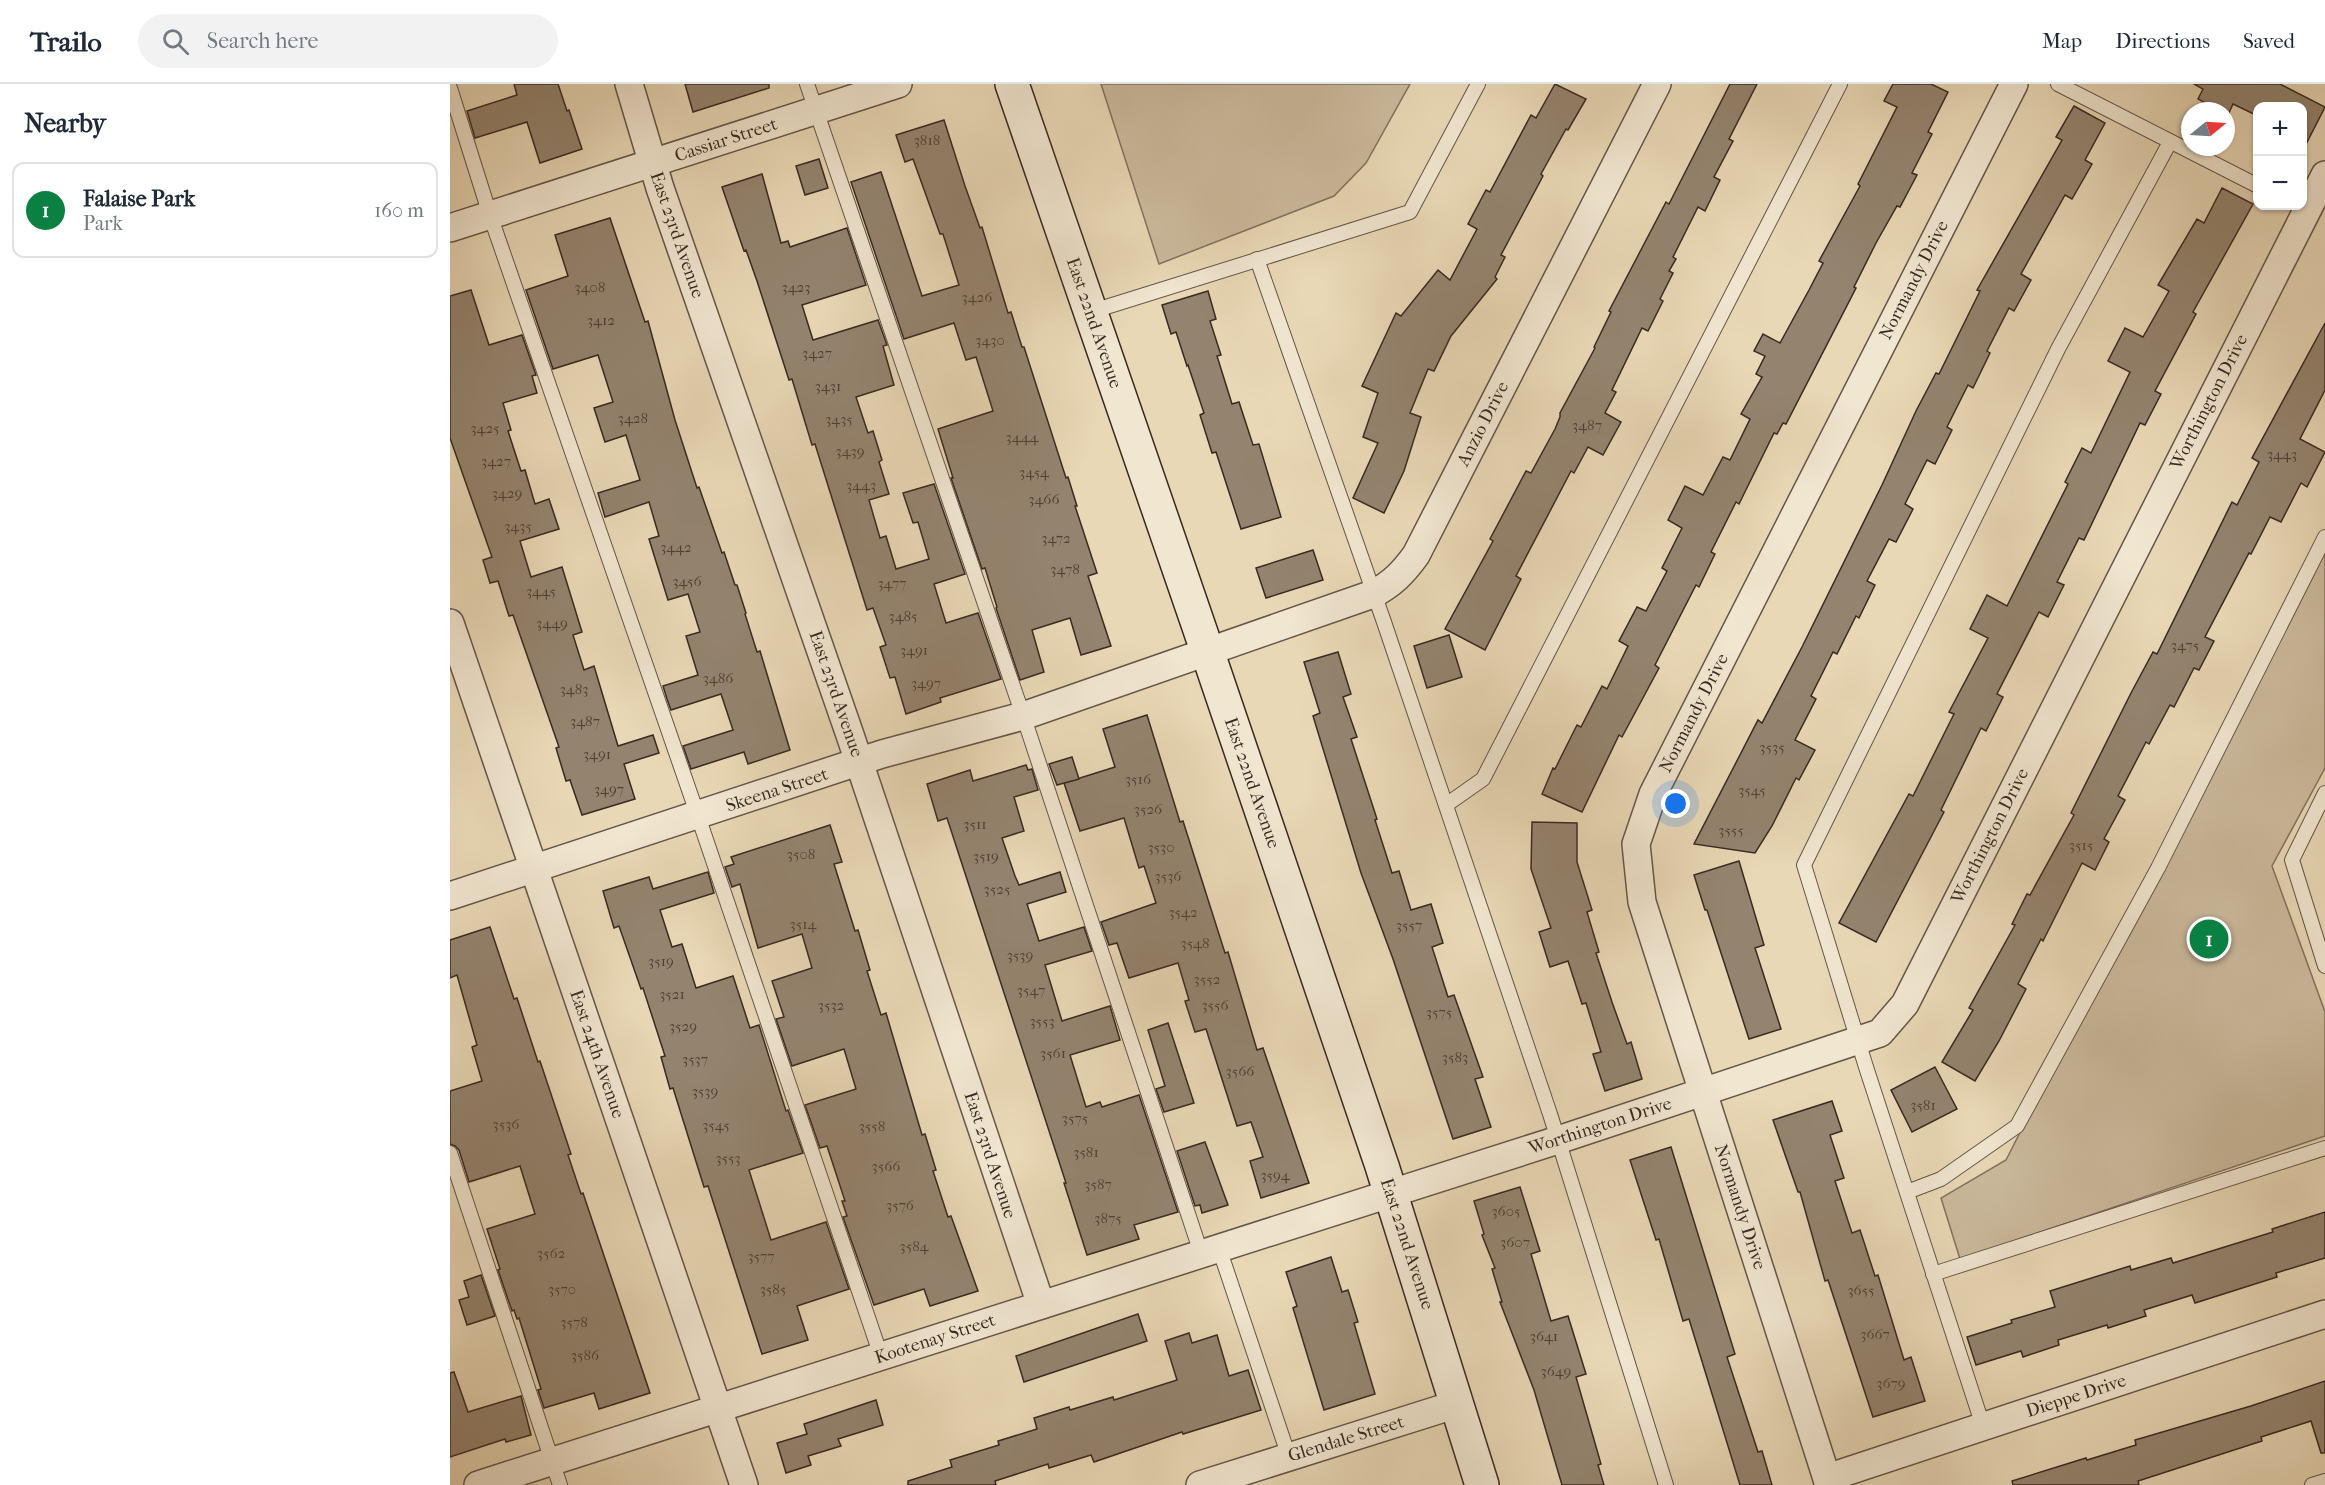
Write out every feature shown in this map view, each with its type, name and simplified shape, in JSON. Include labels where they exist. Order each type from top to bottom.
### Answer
[{"type":"street","name":"East 23rd Avenue","points":[[629,84],[653,163],[859,762],[1041,1305]]},
{"type":"street","name":"Cassiar Street","points":[[450,228],[898,84]]},
{"type":"street","name":"East 22nd Avenue","points":[[1012,84],[1391,1192],[1482,1485]]},
{"type":"street","name":"Anzio Drive","points":[[1208,652],[1373,594],[1391,584],[1403,573],[1416,555],[1658,84]]},
{"type":"street","name":"Normandy Drive","points":[[1828,1481],[1642,902],[1636,844],[1653,794],[2014,84]]},
{"type":"street","name":"Worthington Drive","points":[[2307,199],[2325,175]]},
{"type":"street","name":"Worthington Drive","points":[[1391,1192],[1558,1140],[1880,1033],[1905,1004],[2299,210]]},
{"type":"street","name":"East 24th Avenue","points":[[450,622],[744,1485]]},
{"type":"street","name":"Skeena Street","points":[[450,896],[859,762],[1023,716],[1208,652]]},
{"type":"street","name":"Kootenay Street","points":[[478,1485],[556,1473],[719,1409],[1391,1192]]},
{"type":"street","name":"Dieppe Drive","points":[[1828,1481],[1983,1426],[2325,1314]]},
{"type":"street","name":"Glendale Street","points":[[1200,1485],[1457,1404]]},
{"type":"lane","points":[[807,84],[1023,716],[1210,1250],[1289,1457]]},
{"type":"lane","points":[[1090,312],[1410,212],[1478,84]]},
{"type":"lane","points":[[1446,805],[1483,779],[1840,84]]},
{"type":"lane","points":[[2058,84],[2253,183]]},
{"type":"lane","points":[[450,88],[490,215],[698,816],[881,1356]]},
{"type":"lane","points":[[1983,1426],[1858,1042],[1804,865],[2058,349],[2170,141]]},
{"type":"lane","points":[[1257,259],[1446,805],[1558,1140],[1666,1485]]},
{"type":"lane","points":[[1906,1192],[1941,1179],[2017,1126],[2158,868],[2325,537]]},
{"type":"lane","points":[[2325,793],[2292,860],[2325,966]]},
{"type":"lane","points":[[1933,1274],[2325,1148]]},
{"type":"lane","points":[[450,1154],[556,1473]]},
{"type":"lane","points":[[2312,1485],[2325,1481]]},
{"type":"shaded area","points":[[1101,84],[1410,84],[1366,163],[1334,196],[1159,264]]},
{"type":"shaded area","points":[[2325,535],[2325,768],[2272,866],[2325,1012],[2325,1136],[1960,1259],[1941,1198],[2006,1160]]},
{"type":"building","points":[[514,84],[558,84],[582,149],[540,163],[527,122],[475,138],[467,111],[517,95]]},
{"type":"building","points":[[685,84],[769,84],[769,88],[693,112]]},
{"type":"building","points":[[1555,84],[1586,99],[1541,174],[1543,176],[1501,255],[1505,257],[1495,277],[1497,279],[1451,336],[1434,371],[1428,369],[1410,413],[1421,417],[1404,471],[1384,513],[1353,498],[1378,443],[1363,437],[1378,393],[1362,386],[1396,313],[1401,316],[1438,270],[1450,280],[1477,229],[1468,224],[1486,190],[1490,192],[1531,115],[1536,118]]},
{"type":"building","points":[[1730,84],[1757,84],[1729,139],[1733,141],[1714,177],[1720,180],[1705,211],[1698,207],[1673,257],[1676,259],[1669,271],[1673,273],[1660,299],[1663,301],[1648,331],[1642,328],[1612,390],[1616,392],[1605,413],[1621,422],[1603,455],[1588,447],[1574,473],[1571,471],[1516,576],[1521,579],[1485,650],[1445,629],[1493,541],[1490,539],[1526,471],[1531,473],[1555,429],[1560,413],[1595,348],[1611,312],[1609,311],[1666,202],[1669,204]]},
{"type":"building","points":[[1893,84],[1931,84],[1948,92],[1928,132],[1932,134],[1912,173],[1917,175],[1900,207],[1897,206],[1876,243],[1854,287],[1856,288],[1786,424],[1783,423],[1777,434],[1774,433],[1739,504],[1736,502],[1711,552],[1715,554],[1699,587],[1696,585],[1655,665],[1659,668],[1622,737],[1619,735],[1582,812],[1542,794],[1553,768],[1555,769],[1577,725],[1581,727],[1602,686],[1607,689],[1628,646],[1619,641],[1637,607],[1646,611],[1667,571],[1662,568],[1682,528],[1668,520],[1685,486],[1703,495],[1723,457],[1730,460],[1750,419],[1741,414],[1762,377],[1756,374],[1765,356],[1754,351],[1763,334],[1780,343],[1809,290],[1823,263],[1819,261],[1860,186],[1858,184],[1897,107],[1884,101]]},
{"type":"building","points":[[2194,84],[2280,84],[2325,107],[2307,142],[2307,102],[2253,102],[2253,114],[2235,105],[2235,102],[2204,102],[2198,99],[2203,89]]},
{"type":"building","points":[[2074,106],[2105,123],[2085,160],[2092,164],[2072,199],[2065,195],[2021,274],[2031,280],[2014,311],[2009,308],[1987,351],[1990,353],[1973,388],[1968,385],[1947,427],[1952,430],[1935,464],[1927,460],[1905,504],[1913,509],[1896,542],[1889,539],[1867,581],[1875,585],[1859,618],[1856,616],[1837,654],[1833,652],[1811,696],[1816,699],[1795,740],[1815,750],[1799,780],[1796,778],[1772,826],[1755,853],[1694,844],[1758,720],[1762,723],[1802,647],[1916,411],[1936,373],[1939,374],[1980,291],[1977,290],[2062,140],[2056,137]]},
{"type":"building","points":[[944,120],[965,186],[980,228],[982,227],[1008,313],[1011,312],[1022,347],[1024,347],[1066,478],[1068,477],[1097,573],[1088,576],[1111,646],[1081,655],[1070,618],[1032,630],[1044,672],[1020,680],[985,568],[982,569],[951,478],[953,478],[938,429],[993,411],[976,357],[966,360],[954,323],[904,339],[851,182],[881,172],[922,296],[959,285],[943,234],[940,234],[913,159],[905,162],[896,135]]},
{"type":"building","points":[[819,159],[828,188],[805,195],[796,166]]},
{"type":"building","points":[[762,174],[781,243],[788,241],[790,247],[847,228],[866,285],[802,305],[813,340],[878,320],[887,345],[883,346],[894,385],[856,397],[868,433],[873,431],[882,460],[879,462],[889,494],[869,500],[880,538],[886,536],[896,569],[929,559],[918,522],[913,523],[903,493],[934,484],[965,574],[934,584],[946,623],[978,613],[1001,679],[940,698],[941,702],[906,714],[895,677],[890,678],[880,647],[886,645],[873,608],[867,610],[815,444],[812,445],[792,379],[789,380],[757,281],[722,187]]},
{"type":"building","points":[[2222,188],[2253,204],[2193,312],[2196,314],[2155,391],[2161,394],[2145,425],[2140,423],[2084,540],[2079,538],[2057,582],[2064,585],[2048,617],[2039,612],[1997,694],[2003,697],[1986,731],[1981,728],[1941,810],[1944,812],[1876,942],[1839,923],[1909,794],[1913,796],[1954,714],[1949,712],[1988,638],[1970,629],[1987,595],[2007,606],[2068,484],[2065,482],[2082,448],[2091,453],[2130,372],[2108,361],[2125,328],[2143,337],[2169,291],[2158,285],[2197,219],[2204,223]]},
{"type":"building","points":[[610,218],[645,322],[648,321],[675,420],[697,488],[699,487],[722,553],[724,552],[735,585],[737,585],[790,750],[748,764],[744,752],[691,769],[683,746],[733,730],[721,694],[671,710],[667,699],[663,686],[698,675],[686,636],[700,632],[688,594],[668,600],[649,539],[659,536],[649,502],[605,517],[598,493],[640,480],[626,435],[605,442],[594,408],[613,402],[598,355],[553,369],[526,290],[568,276],[555,235]]},
{"type":"building","points":[[471,290],[489,345],[522,335],[536,375],[532,376],[537,393],[503,403],[511,430],[508,431],[521,471],[525,470],[535,504],[549,499],[559,529],[520,541],[531,577],[562,567],[582,632],[573,635],[584,670],[594,666],[618,746],[653,735],[659,753],[624,764],[635,799],[582,815],[570,780],[566,781],[556,748],[559,747],[513,615],[509,616],[498,581],[490,583],[483,560],[492,557],[450,438],[450,296]]},
{"type":"building","points":[[1208,291],[1216,319],[1210,321],[1221,355],[1217,356],[1232,404],[1239,402],[1253,445],[1259,444],[1281,517],[1241,529],[1216,452],[1212,453],[1200,415],[1204,413],[1188,365],[1176,332],[1171,334],[1162,305]]},
{"type":"building","points":[[2325,323],[2325,390],[2300,439],[2325,452],[2307,487],[2301,483],[2281,522],[2270,517],[2251,554],[2249,553],[2205,637],[2214,641],[2199,670],[2194,668],[2174,707],[2170,705],[2149,744],[2146,742],[2118,796],[2125,800],[2104,839],[2109,842],[2095,870],[2082,863],[2043,941],[2041,939],[2018,984],[2026,989],[1975,1081],[1942,1062],[1973,1010],[1969,1008],[2015,925],[2012,924],[2027,894],[2030,895],[2074,815],[2071,813],[2131,693],[2153,652],[2157,654],[2232,502],[2237,505],[2259,462],[2252,458]]},
{"type":"building","points":[[1313,550],[1323,580],[1266,598],[1256,568]]},
{"type":"building","points":[[1449,635],[1462,677],[1427,688],[1414,646]]},
{"type":"building","points":[[1338,652],[1351,694],[1343,697],[1357,737],[1351,739],[1392,873],[1399,871],[1411,910],[1431,904],[1443,943],[1432,947],[1448,997],[1454,995],[1483,1077],[1475,1079],[1491,1127],[1453,1139],[1393,959],[1361,873],[1313,716],[1320,713],[1304,662]]},
{"type":"building","points":[[1147,715],[1180,822],[1183,821],[1225,953],[1228,952],[1257,1050],[1263,1048],[1309,1183],[1261,1198],[1250,1161],[1263,1157],[1251,1122],[1237,1126],[1206,1029],[1195,1032],[1185,1001],[1189,1000],[1178,963],[1129,978],[1117,943],[1109,945],[1101,922],[1156,903],[1144,866],[1139,868],[1124,818],[1080,831],[1064,783],[1115,767],[1103,729]]},
{"type":"building","points":[[1072,757],[1079,779],[1057,785],[1049,764]]},
{"type":"building","points":[[1026,765],[1028,770],[1032,769],[1038,790],[1014,797],[1024,831],[1002,838],[1015,876],[1019,885],[1060,872],[1066,892],[1027,904],[1039,941],[1084,927],[1092,951],[1045,965],[1062,1021],[1110,1006],[1120,1040],[1070,1055],[1086,1107],[1100,1102],[1102,1107],[1139,1095],[1178,1212],[1134,1225],[1139,1239],[1087,1255],[1064,1183],[1066,1183],[947,818],[938,821],[927,784],[970,770],[973,781]]},
{"type":"building","points":[[1532,822],[1577,823],[1577,862],[1592,910],[1587,912],[1599,952],[1596,953],[1627,1044],[1631,1042],[1642,1079],[1605,1091],[1593,1054],[1601,1052],[1586,1003],[1582,1004],[1568,961],[1550,967],[1539,932],[1551,928],[1531,869]]},
{"type":"building","points":[[830,825],[842,862],[834,864],[855,931],[858,930],[870,970],[867,971],[881,1015],[886,1013],[922,1135],[925,1134],[936,1170],[933,1171],[948,1217],[951,1216],[978,1291],[930,1306],[924,1289],[874,1305],[843,1217],[847,1216],[842,1201],[845,1201],[827,1146],[820,1148],[805,1105],[856,1089],[844,1049],[792,1066],[776,1019],[784,1017],[772,981],[812,968],[802,934],[758,948],[740,884],[732,887],[725,867],[734,864],[731,857]]},
{"type":"building","points":[[1739,861],[1764,945],[1755,948],[1781,1029],[1749,1039],[1694,875]]},
{"type":"building","points":[[708,872],[714,893],[660,910],[672,947],[682,944],[696,988],[733,976],[750,1028],[759,1025],[786,1111],[788,1110],[803,1153],[749,1170],[771,1240],[826,1222],[849,1289],[797,1306],[808,1340],[762,1354],[708,1186],[704,1187],[673,1088],[670,1089],[661,1057],[665,1056],[643,988],[641,989],[619,926],[614,928],[603,891],[649,877],[653,889]]},
{"type":"building","points":[[490,927],[514,999],[517,998],[538,1062],[540,1061],[571,1154],[568,1155],[581,1194],[583,1193],[650,1393],[599,1409],[594,1393],[544,1408],[538,1390],[541,1389],[519,1318],[517,1319],[514,1310],[512,1311],[498,1270],[500,1269],[487,1229],[535,1214],[520,1166],[469,1182],[459,1150],[450,1144],[450,1091],[482,1081],[472,1047],[477,1045],[457,975],[450,978],[450,940]]},
{"type":"building","points":[[1168,1023],[1194,1103],[1164,1112],[1156,1089],[1165,1086],[1148,1030]]},
{"type":"building","points":[[1935,1067],[1957,1109],[1912,1132],[1891,1090]]},
{"type":"building","points":[[1832,1101],[1842,1131],[1830,1135],[1844,1178],[1835,1181],[1852,1233],[1860,1230],[1875,1276],[1878,1275],[1904,1360],[1911,1357],[1925,1401],[1873,1417],[1828,1280],[1825,1281],[1800,1192],[1798,1192],[1773,1120]]},
{"type":"building","points":[[1205,1142],[1228,1205],[1202,1213],[1200,1205],[1195,1206],[1177,1151]]},
{"type":"building","points":[[1671,1147],[1735,1354],[1727,1357],[1758,1452],[1762,1451],[1772,1485],[1740,1485],[1689,1319],[1683,1321],[1659,1239],[1656,1240],[1630,1160]]},
{"type":"building","points":[[1520,1187],[1540,1251],[1531,1254],[1551,1321],[1568,1316],[1586,1374],[1576,1377],[1601,1464],[1598,1465],[1604,1485],[1562,1485],[1534,1390],[1500,1302],[1502,1302],[1492,1269],[1495,1268],[1482,1235],[1484,1234],[1474,1201]]},
{"type":"building","points":[[2325,1212],[2325,1258],[2276,1273],[2277,1277],[2195,1303],[2192,1295],[2144,1310],[2146,1316],[2058,1340],[2059,1345],[2023,1357],[2021,1351],[1976,1365],[1967,1337],[2012,1323],[2011,1320],[2055,1307],[2050,1291],[2130,1266],[2131,1270],[2171,1258],[2173,1263],[2273,1232],[2272,1229]]},
{"type":"building","points":[[1331,1257],[1342,1292],[1348,1290],[1358,1322],[1354,1323],[1375,1394],[1324,1410],[1293,1308],[1297,1306],[1286,1272]]},
{"type":"building","points":[[481,1275],[495,1316],[467,1325],[459,1300],[469,1297],[464,1281]]},
{"type":"building","points":[[1138,1314],[1147,1341],[1024,1382],[1016,1356]]},
{"type":"building","points":[[1189,1333],[1192,1343],[1217,1335],[1229,1376],[1248,1370],[1261,1410],[1183,1434],[1182,1432],[1094,1462],[1091,1455],[1049,1468],[1048,1464],[995,1481],[996,1485],[908,1485],[908,1481],[952,1467],[950,1460],[999,1445],[998,1441],[1037,1429],[1034,1418],[1113,1397],[1114,1400],[1177,1380],[1165,1341]]},
{"type":"building","points":[[454,1372],[468,1412],[521,1396],[531,1435],[506,1442],[505,1439],[450,1457],[450,1373]]},
{"type":"building","points":[[2325,1381],[2325,1453],[2321,1453],[2311,1421],[2261,1437],[2262,1441],[2138,1481],[2139,1485],[2013,1485],[2012,1481],[2136,1445],[2135,1440],[2251,1406]]},
{"type":"building","points":[[876,1400],[883,1425],[838,1439],[841,1446],[808,1456],[811,1465],[786,1473],[777,1443],[807,1434],[804,1424]]},
{"type":"place","name":"Falaise Park","points":[[2209,939]]}]
